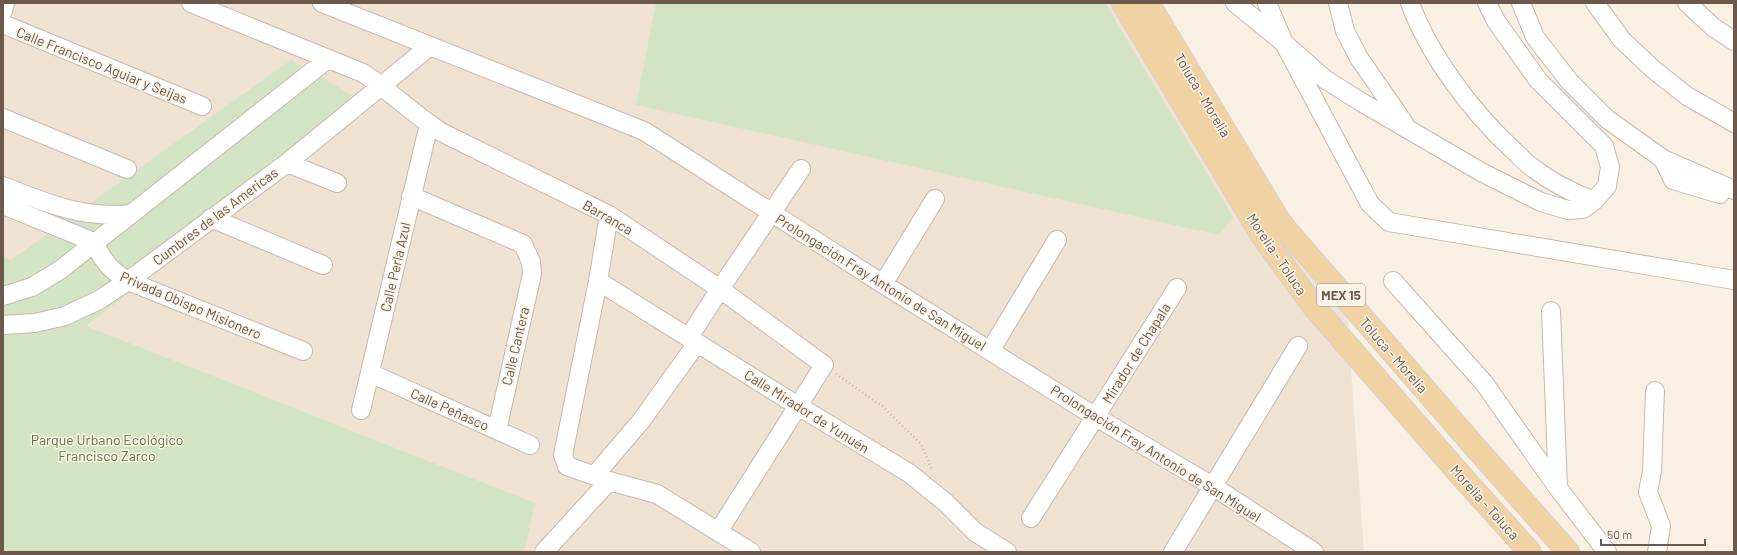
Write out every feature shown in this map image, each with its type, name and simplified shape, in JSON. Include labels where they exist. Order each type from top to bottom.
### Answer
[{"type":"main road","name":"Morelia - Toluca","points":[[1123,3],[1263,237],[1314,307],[1464,479],[1530,552]]},
{"type":"main road","name":"Toluca - Morelia","points":[[1148,3],[1278,219],[1340,293],[1568,552]]},
{"type":"main road","points":[[1314,307],[1372,360],[1456,460],[1461,460],[1475,447]]},
{"type":"main road","points":[[1464,479],[1476,473],[1484,473],[1544,541],[1556,552]]},
{"type":"street","name":"Barranca","points":[[191,3],[362,73],[382,85],[429,124],[441,132],[609,215],[720,289],[824,366]]},
{"type":"street","name":"Prolongación Fray Antonio de San Miguel","points":[[322,3],[644,131],[883,284],[1096,417],[1214,487],[1314,552]]},
{"type":"street","points":[[1235,3],[1326,80],[1363,103],[1483,173],[1541,202],[1568,210],[1583,209],[1594,201],[1607,186],[1610,167],[1604,146],[1538,80],[1496,20],[1487,3]]},
{"type":"street","points":[[1267,3],[1284,43],[1370,204],[1389,222],[1734,280]]},
{"type":"street","points":[[1338,3],[1346,31],[1359,58],[1408,128]]},
{"type":"street","points":[[1410,3],[1415,18],[1448,75],[1489,127],[1532,168],[1572,193],[1594,201]]},
{"type":"street","points":[[1521,3],[1535,37],[1569,81],[1607,119],[1663,159],[1734,190]]},
{"type":"street","points":[[1596,3],[1622,40],[1654,70],[1687,96],[1734,123]]},
{"type":"street","points":[[1687,3],[1713,27],[1734,41]]},
{"type":"street","points":[[3,11],[4,4]]},
{"type":"street","name":"Calle Francisco Aguiar y Seijas","points":[[3,24],[202,106]]},
{"type":"street","name":"Cumbres de las Americas","points":[[3,326],[65,316],[81,310],[99,300],[128,281],[287,163],[430,46]]},
{"type":"street","points":[[3,296],[32,287],[60,270],[328,59]]},
{"type":"street","points":[[1363,103],[1376,82]]},
{"type":"street","points":[[3,118],[127,169]]},
{"type":"street","name":"Calle Perla Azul","points":[[361,410],[429,124]]},
{"type":"street","points":[[1663,159],[1673,180],[1734,197]]},
{"type":"street","points":[[287,163],[337,182]]},
{"type":"street","points":[[1521,192],[1532,168]]},
{"type":"street","points":[[544,552],[601,478],[642,421],[693,340],[720,289],[801,169]]},
{"type":"street","points":[[3,186],[71,211],[103,216],[131,214]]},
{"type":"street","name":"Calle Cantera","points":[[412,196],[523,244],[531,262],[532,274],[496,430]]},
{"type":"street","points":[[883,284],[935,199]]},
{"type":"street","points":[[3,205],[94,242]]},
{"type":"street","points":[[609,215],[598,281],[563,455],[567,466],[601,478],[657,494],[751,552]]},
{"type":"street","points":[[212,218],[323,265]]},
{"type":"street","points":[[990,351],[1057,240]]},
{"type":"street","name":"Privada Obispo Misionero","points":[[94,242],[99,254],[107,265],[116,274],[128,281],[303,351]]},
{"type":"street","name":"Calle Mirador de Yunuén","points":[[598,281],[798,406],[909,473],[945,502],[975,532],[1007,552]]},
{"type":"street","points":[[1393,281],[1484,382],[1558,488],[1607,552]]},
{"type":"street","name":"Mirador de Chapala","points":[[1031,518],[1177,288]]},
{"type":"street","points":[[1551,311],[1558,488]]},
{"type":"street","points":[[1173,552],[1214,487],[1298,346]]},
{"type":"street","points":[[718,532],[824,366]]},
{"type":"street","name":"Calle Peñasco","points":[[370,373],[530,445]]},
{"type":"street","points":[[1655,391],[1652,471],[1648,492],[1661,526],[1657,552]]},
{"type":"path","points":[[824,366],[882,406],[921,444],[933,473]]},
{"type":"shaded area","points":[[3,3],[1157,3],[1279,208],[1345,284],[1364,552],[3,552]]},
{"type":"green space","points":[[656,3],[1105,3],[1233,217],[1219,235],[636,105]]},
{"type":"green space","name":"Parque Urbano Ecológico Francisco Zarco","points":[[291,60],[371,106],[86,326],[535,503],[524,552],[3,552],[3,257],[11,260]]}]
